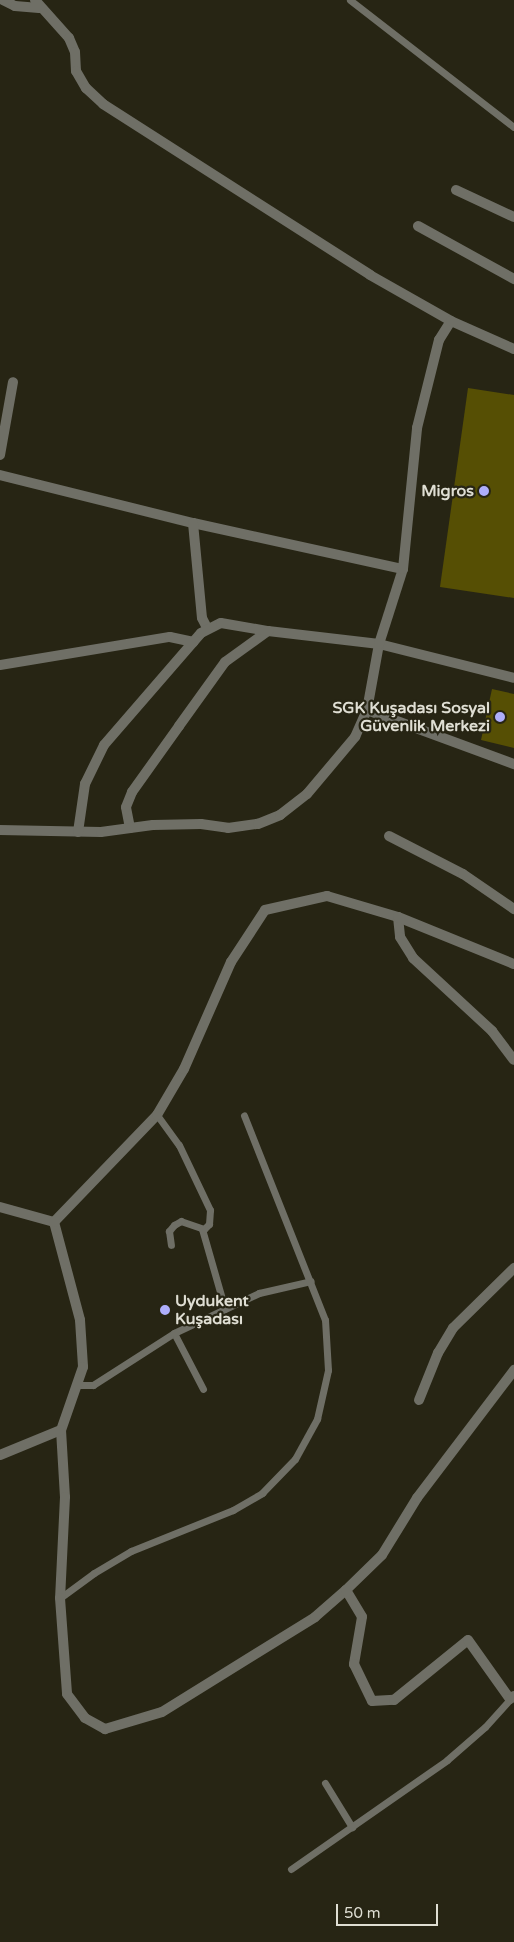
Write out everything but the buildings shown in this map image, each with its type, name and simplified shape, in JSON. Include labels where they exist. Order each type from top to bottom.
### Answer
[{"type":"street","points":[[3,0],[15,6],[37,4],[65,31],[75,52],[76,72],[86,88],[104,104],[370,275],[450,321],[514,349]]},
{"type":"street","points":[[456,190],[514,217]]},
{"type":"street","points":[[418,226],[514,279]]},
{"type":"street","points":[[0,830],[78,832],[201,824],[228,828],[258,824],[280,815],[307,794],[355,738],[367,710],[379,644],[402,569],[417,428],[439,340],[450,321]]},
{"type":"street","points":[[0,456],[13,382]]},
{"type":"street","points":[[0,475],[193,523],[402,569]]},
{"type":"street","points":[[193,523],[202,618],[207,628]]},
{"type":"street","points":[[78,832],[82,792],[97,756],[207,628],[229,623],[268,631],[379,644],[514,678]]},
{"type":"street","points":[[130,828],[126,807],[132,792],[225,662],[254,638],[268,631]]},
{"type":"street","points":[[0,665],[170,637],[193,642]]},
{"type":"street","points":[[367,710],[514,764]]},
{"type":"street","points":[[389,836],[463,874],[514,909]]},
{"type":"street","points":[[54,1222],[157,1115],[184,1069],[231,962],[264,910],[327,896],[398,917],[514,964]]},
{"type":"street","points":[[398,917],[400,937],[413,958],[492,1031],[514,1060]]},
{"type":"street","points":[[0,1207],[54,1222]]},
{"type":"street","points":[[54,1222],[80,1320],[83,1367],[79,1385],[61,1430],[65,1497],[60,1598],[67,1694],[85,1718],[105,1729],[162,1712],[315,1617],[346,1590],[382,1555],[416,1498],[514,1370]]},
{"type":"street","points":[[419,1400],[438,1353],[454,1328],[514,1268]]},
{"type":"street","points":[[0,1455],[61,1430]]},
{"type":"street","points":[[346,1590],[362,1617],[354,1664],[372,1702],[394,1700],[468,1640],[512,1697]]},
{"type":"lane","points":[[350,0],[514,126]]},
{"type":"lane","points":[[157,1115],[179,1145],[208,1204],[209,1224],[202,1229]]},
{"type":"lane","points":[[60,1598],[94,1573],[130,1552],[248,1502],[274,1483],[295,1459],[317,1418],[328,1370],[326,1326],[311,1281],[244,1115]]},
{"type":"lane","points":[[171,1245],[169,1231],[177,1222],[202,1229]]},
{"type":"lane","points":[[202,1229],[224,1310]]},
{"type":"lane","points":[[79,1385],[93,1385],[174,1333],[259,1294],[311,1281]]},
{"type":"lane","points":[[174,1333],[203,1389]]},
{"type":"lane","points":[[292,1869],[447,1760],[485,1727],[512,1697]]},
{"type":"lane","points":[[325,1783],[352,1827]]},
{"type":"place","name":"Migros","points":[[484,491]]},
{"type":"place","name":"SGK Kuşadası Sosyal Güvenlik Merkezi","points":[[500,717]]},
{"type":"place","name":"Uydukent Kuşadası","points":[[165,1310]]}]
